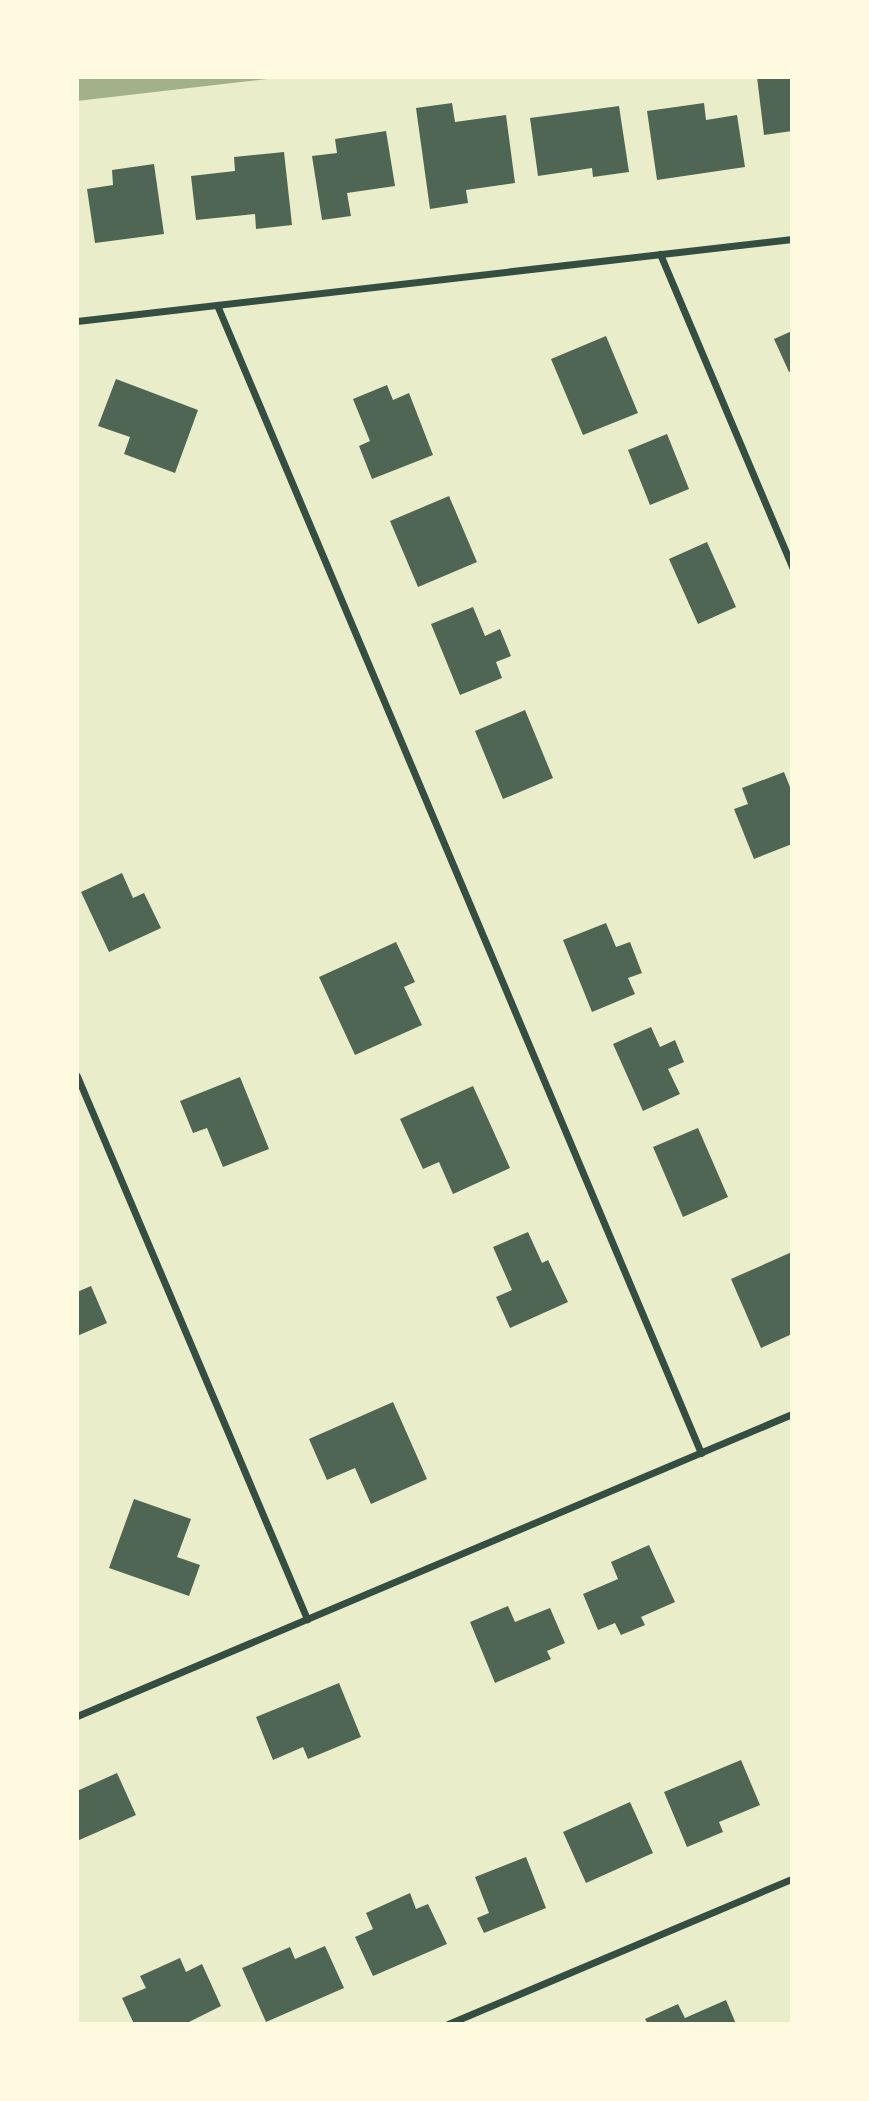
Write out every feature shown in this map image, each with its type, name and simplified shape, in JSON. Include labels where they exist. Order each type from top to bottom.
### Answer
[{"type":"street","points":[[77,321],[792,239]]},
{"type":"street","points":[[660,254],[792,567]]},
{"type":"street","points":[[217,305],[701,1453]]},
{"type":"street","points":[[77,1076],[307,1619]]},
{"type":"street","points":[[77,1716],[792,1415]]},
{"type":"street","points":[[449,2024],[792,1879]]},
{"type":"shaded area","points":[[77,77],[285,77],[77,101]]},
{"type":"building","points":[[757,77],[792,77],[792,131],[764,135]]},
{"type":"building","points":[[452,103],[455,122],[506,115],[515,183],[466,190],[468,203],[430,209],[416,108]]},
{"type":"building","points":[[704,103],[706,120],[737,115],[745,167],[657,180],[647,111]]},
{"type":"building","points":[[619,106],[629,172],[593,177],[592,168],[538,176],[530,118]]},
{"type":"building","points":[[386,131],[395,186],[347,193],[351,216],[322,220],[312,156],[337,153],[335,139]]},
{"type":"building","points":[[284,152],[292,225],[256,229],[255,214],[196,220],[191,176],[235,171],[234,157]]},
{"type":"building","points":[[154,164],[164,234],[95,243],[87,189],[113,185],[112,170]]},
{"type":"building","points":[[792,331],[792,371],[789,372],[774,339]]},
{"type":"building","points":[[606,336],[638,413],[583,435],[551,359]]},
{"type":"building","points":[[116,379],[198,410],[175,473],[124,454],[130,437],[98,426]]},
{"type":"building","points":[[387,385],[393,400],[409,393],[433,455],[372,479],[359,446],[370,441],[353,399]]},
{"type":"building","points":[[667,434],[689,489],[650,505],[628,450]]},
{"type":"building","points":[[449,496],[477,562],[418,587],[390,521]]},
{"type":"building","points":[[707,542],[736,607],[698,624],[669,559]]},
{"type":"building","points":[[473,607],[485,636],[500,629],[511,656],[496,662],[502,678],[460,695],[431,624]]},
{"type":"building","points":[[525,710],[553,778],[503,799],[475,731]]},
{"type":"building","points":[[784,772],[792,792],[792,844],[754,859],[734,809],[748,804],[742,788]]},
{"type":"building","points":[[122,873],[133,898],[144,893],[161,928],[109,952],[81,892]]},
{"type":"building","points":[[606,923],[616,947],[630,942],[642,973],[628,978],[635,994],[592,1012],[563,940]]},
{"type":"building","points":[[396,942],[415,982],[404,987],[422,1025],[355,1055],[319,977]]},
{"type":"building","points":[[651,1027],[660,1047],[675,1040],[684,1062],[668,1069],[680,1094],[643,1111],[613,1044]]},
{"type":"building","points":[[240,1077],[269,1149],[223,1167],[207,1128],[193,1133],[180,1101]]},
{"type":"building","points":[[473,1086],[510,1168],[453,1194],[439,1162],[423,1169],[400,1119]]},
{"type":"building","points":[[698,1128],[728,1197],[683,1217],[653,1147]]},
{"type":"building","points":[[528,1232],[542,1263],[548,1260],[568,1302],[510,1328],[496,1297],[512,1290],[493,1247]]},
{"type":"building","points":[[792,1252],[792,1334],[761,1348],[731,1279]]},
{"type":"building","points":[[91,1286],[107,1323],[77,1336],[77,1292]]},
{"type":"building","points":[[393,1402],[427,1479],[371,1504],[355,1468],[327,1480],[309,1439]]},
{"type":"building","points":[[134,1499],[191,1519],[177,1557],[200,1565],[189,1596],[109,1568]]},
{"type":"building","points":[[649,1545],[675,1602],[641,1617],[645,1625],[621,1635],[615,1623],[598,1630],[583,1594],[618,1579],[611,1562]]},
{"type":"building","points":[[508,1606],[515,1622],[550,1608],[565,1643],[547,1651],[551,1659],[495,1683],[470,1622]]},
{"type":"building","points":[[339,1683],[361,1737],[308,1759],[303,1747],[273,1760],[256,1717]]},
{"type":"building","points":[[741,1760],[760,1805],[719,1822],[723,1832],[687,1847],[664,1792]]},
{"type":"building","points":[[117,1773],[136,1815],[77,1841],[77,1791]]},
{"type":"building","points":[[630,1802],[653,1853],[586,1883],[563,1832]]},
{"type":"building","points":[[526,1857],[546,1908],[484,1933],[477,1918],[489,1913],[475,1877]]},
{"type":"building","points":[[410,1893],[416,1909],[428,1904],[447,1944],[373,1976],[355,1937],[373,1929],[366,1913]]},
{"type":"building","points":[[325,1946],[344,1988],[266,2022],[242,1968],[290,1947],[295,1959]]},
{"type":"building","points":[[180,1958],[186,1972],[202,1964],[221,2006],[185,2024],[134,2024],[122,1998],[146,1988],[140,1976]]},
{"type":"building","points":[[726,2000],[736,2024],[648,2024],[645,2019],[678,2004],[685,2018]]}]
